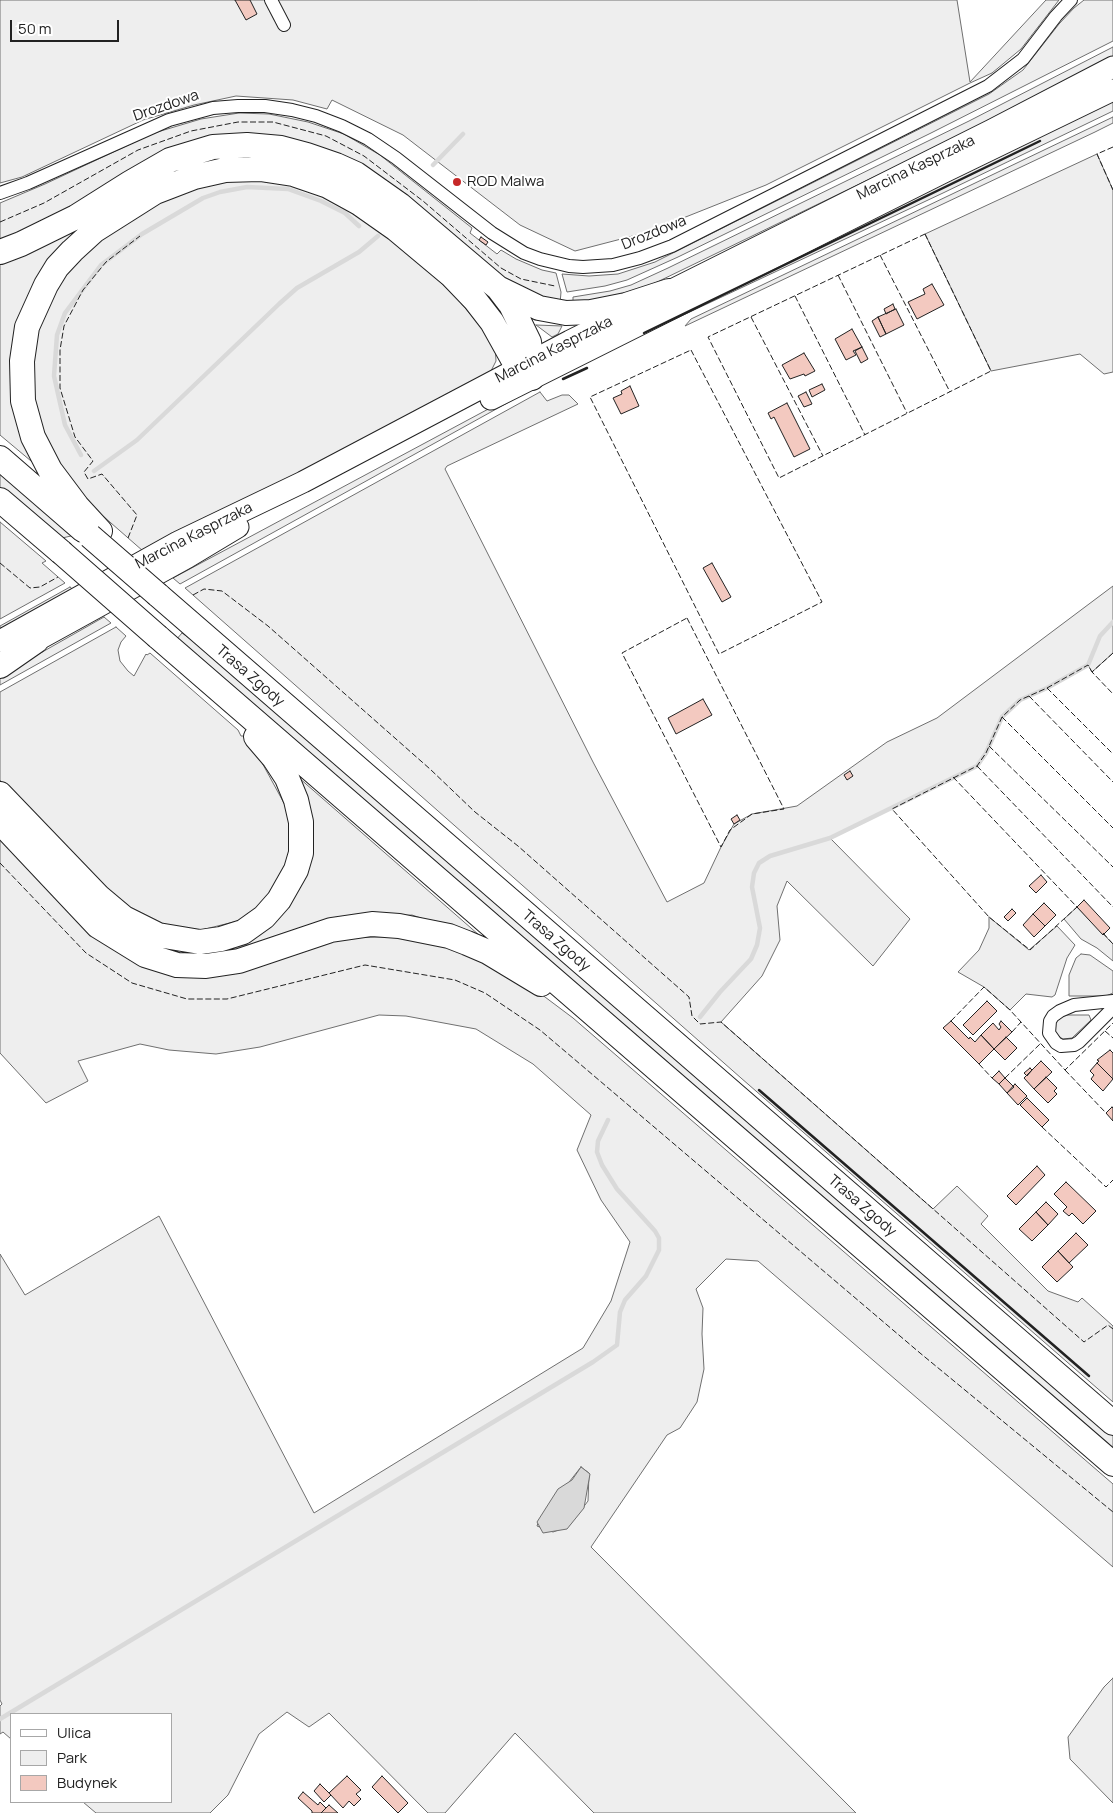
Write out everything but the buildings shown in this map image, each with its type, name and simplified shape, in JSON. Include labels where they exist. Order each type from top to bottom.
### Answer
[{"type":"highway","points":[[0,252],[21,244],[76,217],[170,160],[213,147],[247,145],[281,148],[336,165],[356,174],[400,206],[498,288],[511,305],[529,342],[527,369]]},
{"type":"highway","points":[[95,533],[50,470],[33,437],[23,401],[22,361],[27,327],[46,285],[57,267],[72,251],[95,230],[155,192],[174,184],[225,170],[260,169],[293,174],[328,186],[351,198],[396,229],[451,275],[475,300],[527,369]]},
{"type":"highway","points":[[498,288],[539,308],[572,313],[591,312],[626,305],[668,291]]},
{"type":"highway","points":[[0,458],[95,533]]},
{"type":"highway","name":"Trasa Zgody","points":[[0,500],[1113,1464]]},
{"type":"highway","name":"Trasa Zgody","points":[[95,533],[187,621],[1113,1423]]},
{"type":"highway","points":[[0,666],[36,641]]},
{"type":"highway","points":[[0,794],[86,884],[124,918],[158,935],[200,942],[221,939],[243,932],[264,917],[288,886],[296,870],[301,853],[301,822],[296,800],[274,758],[206,680]]},
{"type":"highway","points":[[0,822],[98,926],[145,955],[177,965],[206,966],[240,961],[331,930],[372,924],[399,926],[449,936],[488,952],[528,975],[623,1040]]},
{"type":"main road","name":"Marcina Kasprzaka","points":[[0,660],[188,557],[252,519],[358,469],[467,410],[527,369],[668,291],[992,130],[1113,67]]},
{"type":"main road","name":"Marcina Kasprzaka","points":[[0,641],[178,542],[303,482],[527,369],[1113,90]]},
{"type":"street","points":[[271,0],[284,25]]},
{"type":"street","name":"Drozdowa","points":[[0,193],[28,183],[169,120],[213,108],[265,106],[316,116],[368,139],[396,158],[492,233],[524,253],[569,266],[613,265],[640,258],[672,246],[988,86],[1022,59],[1071,0]]},
{"type":"street","points":[[1113,1002],[1074,1005],[1060,1011],[1050,1021],[1049,1033],[1056,1043],[1061,1046],[1074,1045],[1113,1008]]},
{"type":"green space","points":[[0,0],[957,0],[970,82],[1046,0],[1059,0],[1021,49],[992,73],[766,185],[648,232],[575,251],[520,225],[403,135],[332,100],[327,109],[293,100],[236,96],[194,105],[143,120],[22,177],[0,183]]},
{"type":"green space","points":[[1084,0],[1113,0],[1113,41],[678,257],[627,280],[605,286],[567,292],[562,274],[589,276],[618,274],[655,262],[989,94],[1023,70],[1059,24]]},
{"type":"green space","points":[[1113,47],[1113,57],[969,131],[653,284],[636,292],[573,304],[573,297],[610,291],[631,285],[668,268],[969,121]]},
{"type":"green space","points":[[1113,100],[1113,111],[577,365],[689,306]]},
{"type":"green space","points":[[239,113],[269,114],[308,122],[344,134],[380,155],[472,228],[470,233],[497,254],[501,250],[516,259],[542,270],[556,273],[561,292],[560,304],[523,294],[409,204],[247,136],[81,204],[0,245],[0,203],[154,133],[201,119]]},
{"type":"green space","points":[[1113,117],[1113,123],[1095,132],[685,326],[691,319]]},
{"type":"green space","points":[[263,153],[358,185],[403,217],[498,303],[512,324],[506,328],[305,170],[146,190],[25,310],[37,466],[0,435],[0,261],[182,167],[227,156]]},
{"type":"green space","points":[[1097,154],[1113,190],[1113,372],[1104,374],[1080,354],[991,371],[925,234]]},
{"type":"green space","points":[[287,179],[340,201],[397,241],[455,296],[483,329],[495,344],[496,361],[491,371],[472,387],[143,551],[79,495],[60,467],[39,427],[31,394],[32,354],[42,314],[61,274],[87,248],[170,195],[202,182]]},
{"type":"green space","points":[[536,325],[562,326],[558,334],[552,337]]},
{"type":"green space","points":[[563,369],[565,371],[180,584],[173,578]]},
{"type":"green space","points":[[540,392],[547,401],[562,395],[569,395],[578,404],[447,466],[445,469],[593,762],[667,902],[704,883],[734,824],[752,814],[797,806],[887,742],[937,718],[1113,586],[1113,653],[1092,672],[1088,665],[1047,688],[1020,700],[1002,717],[986,753],[977,766],[830,838],[910,919],[873,966],[787,881],[777,906],[780,940],[762,976],[721,1022],[933,1209],[957,1186],[988,1216],[981,1224],[1048,1291],[1078,1302],[1082,1298],[1113,1326],[1113,1402],[741,1078],[185,588]]},
{"type":"green space","points":[[0,471],[79,542],[71,536],[62,538],[69,548],[0,488]]},
{"type":"green space","points":[[0,522],[46,561],[42,563],[65,583],[0,619]]},
{"type":"green space","points":[[70,587],[77,593],[0,635],[0,626]]},
{"type":"green space","points":[[104,617],[111,623],[0,685],[0,676]]},
{"type":"green space","points":[[116,627],[126,636],[118,650],[120,661],[128,671],[134,676],[146,654],[150,653],[238,730],[241,736],[254,748],[291,816],[291,864],[272,900],[246,919],[197,931],[166,928],[133,912],[92,880],[0,780],[0,692]]},
{"type":"green space","points":[[182,633],[209,652],[1113,1434],[1113,1454],[176,640]]},
{"type":"green space","points":[[298,777],[479,935],[476,937],[412,915],[328,920],[267,943],[209,956],[176,954],[154,948],[114,919],[181,949],[292,899]]},
{"type":"green space","points":[[0,831],[174,971],[345,938],[410,936],[463,950],[517,976],[573,1018],[1113,1484],[1113,1567],[758,1261],[726,1259],[696,1289],[703,1308],[704,1369],[697,1402],[680,1428],[667,1435],[591,1547],[856,1813],[594,1813],[515,1733],[445,1813],[428,1813],[329,1713],[309,1727],[287,1712],[259,1734],[228,1795],[210,1813],[96,1813],[84,1803],[172,1803],[172,1713],[10,1713],[10,1738],[3,1732],[0,1734],[0,1706],[2,1704],[0,1700],[0,1254],[25,1295],[159,1216],[314,1513],[583,1348],[611,1301],[630,1242],[601,1200],[577,1150],[591,1115],[533,1064],[476,1029],[406,1016],[379,1015],[260,1047],[216,1054],[169,1050],[140,1044],[78,1061],[88,1081],[46,1103],[0,1053]],"holes":[[[581,1467],[589,1473],[588,1501],[569,1526],[553,1532],[537,1526],[539,1520]]]},
{"type":"green space","points":[[1077,907],[1113,944],[1113,961],[1097,948],[1081,939],[1064,919]]},
{"type":"green space","points":[[989,917],[1029,950],[1057,926],[1075,945],[1067,958],[1055,995],[1052,997],[1026,994],[1010,1010],[984,987],[958,972],[979,950],[989,928]]},
{"type":"green space","points":[[1081,954],[1090,955],[1113,971],[1113,993],[1106,996],[1069,996],[1069,975],[1076,958]]},
{"type":"green space","points":[[1066,1015],[1089,1015],[1091,1020],[1072,1038],[1063,1039],[1055,1034],[1054,1025],[1060,1017]]},
{"type":"green space","points":[[1113,1678],[1113,1803],[1070,1759],[1068,1737],[1104,1687]]},
{"type":"shaded area","points":[[581,1467],[590,1474],[584,1508],[567,1529],[543,1533],[537,1522],[558,1489],[572,1480]]},
{"type":"waterway","points":[[433,165],[463,134]]},
{"type":"waterway","points":[[81,455],[65,425],[54,376],[57,335],[65,313],[101,265],[142,234],[203,198],[220,192],[247,187],[288,189],[321,201],[345,213],[359,226]]},
{"type":"waterway","points":[[94,471],[137,440],[297,288],[359,252],[378,236]]},
{"type":"waterway","points":[[700,1017],[751,959],[757,945],[760,928],[752,887],[754,873],[759,863],[770,856],[830,838],[977,766],[986,753],[1002,717],[1020,700],[1047,688],[1088,665],[1100,636],[1113,622]]},
{"type":"waterway","points":[[0,1719],[593,1362],[617,1345],[620,1312],[625,1300],[646,1276],[659,1250],[659,1238],[655,1231],[617,1189],[602,1165],[597,1152],[598,1141],[608,1120]]},
{"type":"fence","points":[[0,222],[44,203],[138,150],[191,131],[238,122],[273,122],[326,136],[364,156],[423,201],[501,268],[521,279],[555,286]]},
{"type":"fence","points":[[1113,147],[1097,154],[1113,190]]},
{"type":"fence","points":[[925,234],[991,371],[779,478],[708,337],[925,234]]},
{"type":"fence","points":[[128,538],[137,515],[102,474],[88,479],[84,472],[93,461],[75,437],[60,388],[60,350],[64,326],[83,290],[106,262],[140,236]]},
{"type":"fence","points":[[880,255],[950,392]]},
{"type":"fence","points":[[838,275],[907,413]]},
{"type":"fence","points":[[795,296],[865,435]]},
{"type":"fence","points":[[751,317],[823,456]]},
{"type":"fence","points":[[691,350],[822,602],[719,654],[590,397],[691,350]]},
{"type":"fence","points":[[0,563],[30,588],[40,587],[58,577]]},
{"type":"fence","points":[[193,595],[204,589],[222,591],[268,626],[430,769],[475,812],[518,846],[689,997],[692,1016],[700,1024],[721,1022],[1084,1342],[1108,1325],[1113,1329]]},
{"type":"fence","points":[[687,618],[784,809],[752,814],[730,830],[721,847],[622,653],[687,618]]},
{"type":"fence","points":[[1113,653],[1092,672],[1113,694]]},
{"type":"fence","points":[[1078,908],[1030,950],[989,917],[892,809],[977,766],[986,753],[1002,717],[1020,700],[1047,688],[1088,665],[1092,672]]},
{"type":"fence","points":[[1047,688],[1113,754]]},
{"type":"fence","points":[[1029,696],[1113,782]]},
{"type":"fence","points":[[1002,717],[1113,828]]},
{"type":"fence","points":[[989,746],[1113,867]]},
{"type":"fence","points":[[977,766],[1113,907]]},
{"type":"fence","points":[[953,777],[1077,907]]},
{"type":"fence","points":[[0,863],[86,953],[132,983],[187,999],[227,999],[365,965],[455,980],[485,993],[540,1030],[920,1353],[1113,1512]]},
{"type":"fence","points":[[1103,933],[1113,944]]},
{"type":"fence","points":[[951,1021],[984,987],[1010,1010],[1065,1070],[1113,1023]]},
{"type":"fence","points":[[1012,1032],[1021,1022]]},
{"type":"fence","points":[[1105,1031],[1113,1038]]},
{"type":"fence","points":[[1005,1078],[1040,1044]]},
{"type":"fence","points":[[979,1064],[992,1078]]},
{"type":"fence","points":[[1065,1070],[1106,1113]]},
{"type":"fence","points":[[1042,1127],[1106,1187],[1113,1180]]},
{"type":"wall","points":[[644,333],[1040,141]]},
{"type":"wall","points":[[563,379],[587,368]]},
{"type":"wall","points":[[759,1090],[1089,1376]]},
{"type":"place","name":"ROD Malwa","points":[[457,182]]}]
